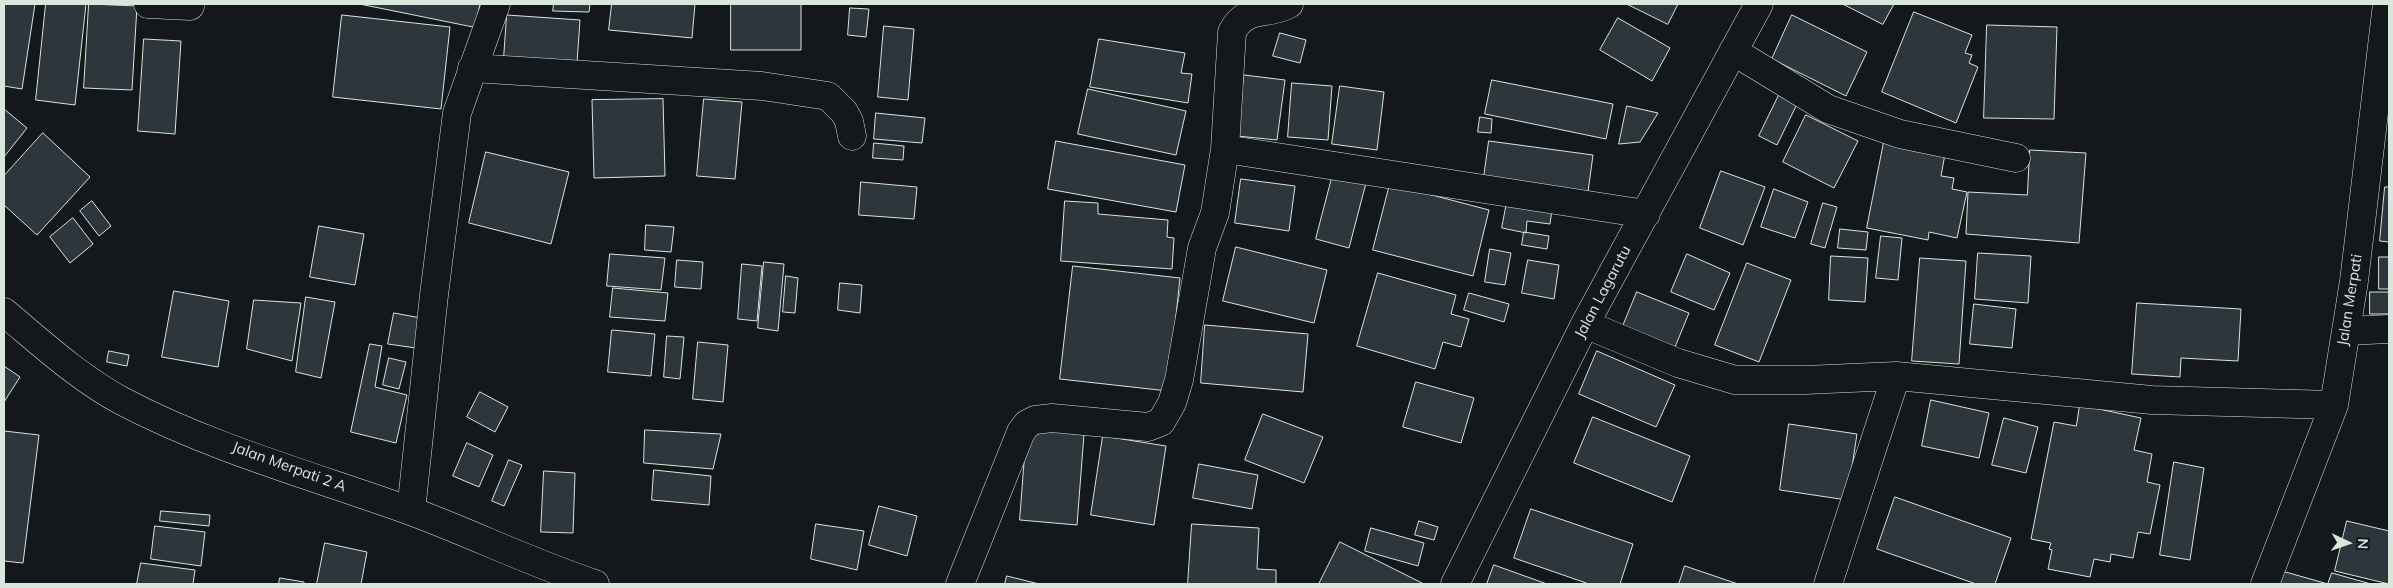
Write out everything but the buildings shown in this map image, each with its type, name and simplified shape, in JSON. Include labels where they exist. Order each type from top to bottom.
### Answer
[{"type":"street","points":[[148,4],[190,6]]},
{"type":"street","points":[[411,511],[434,295],[457,113],[496,4]]},
{"type":"street","points":[[960,584],[1021,432],[1026,424],[1036,420],[1052,418],[1148,427],[1161,422],[1172,403],[1179,380],[1202,248],[1215,213],[1224,149],[1232,32],[1238,21],[1246,14],[1281,8],[1289,4]]},
{"type":"street","name":"Jalan Lagarutu","points":[[1455,584],[1586,324],[1758,4]]},
{"type":"street","name":"Jalan Merpati","points":[[2265,584],[2334,405],[2355,271],[2386,44],[2386,4]]},
{"type":"street","points":[[1733,51],[1828,109],[1900,134],[2016,158]]},
{"type":"street","points":[[472,68],[762,86],[828,96],[844,112],[849,121],[852,136]]},
{"type":"street","points":[[1224,149],[1646,214]]},
{"type":"street","name":"Jalan Merpati 2 A","points":[[4,312],[59,358],[120,400],[190,432],[411,511],[560,578],[595,584]]},
{"type":"street","points":[[1586,324],[1678,362],[1735,380],[1805,380],[1896,376],[2152,400],[2334,405]]},
{"type":"street","points":[[2346,331],[2389,329]]},
{"type":"street","points":[[1828,584],[1896,376]]}]
